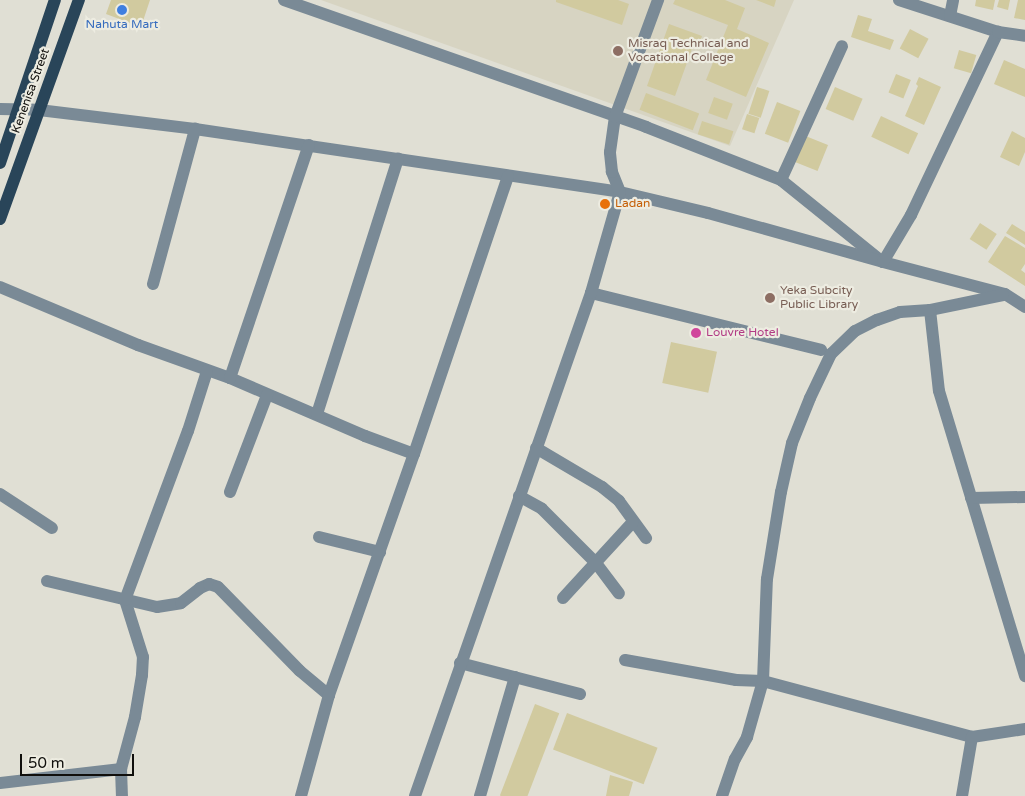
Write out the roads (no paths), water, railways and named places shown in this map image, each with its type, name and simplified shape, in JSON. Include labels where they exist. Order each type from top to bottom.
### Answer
[{"type":"main road","name":"Kenenisa Street","points":[[0,163],[56,0]]},
{"type":"main road","name":"Kenenisa Street","points":[[0,219],[79,0]]},
{"type":"street","points":[[284,0],[615,117],[782,180],[883,262]]},
{"type":"street","points":[[414,796],[591,293],[620,192],[612,172],[610,152],[615,117],[658,0]]},
{"type":"street","points":[[899,0],[998,32],[1025,36]]},
{"type":"street","points":[[950,16],[954,0]]},
{"type":"street","points":[[883,262],[911,215],[998,32]]},
{"type":"street","points":[[782,180],[842,46]]},
{"type":"street","points":[[0,109],[39,110],[195,130],[620,192],[708,213],[1005,294],[1025,306]]},
{"type":"street","points":[[153,284],[195,130]]},
{"type":"street","points":[[230,378],[309,146]]},
{"type":"street","points":[[317,414],[398,159]]},
{"type":"street","points":[[301,796],[329,695],[414,454],[508,176]]},
{"type":"street","points":[[0,287],[138,345],[230,378],[365,436],[414,454]]},
{"type":"street","points":[[591,293],[821,350]]},
{"type":"street","points":[[722,796],[735,758],[747,737],[763,682],[767,579],[779,501],[792,443],[810,398],[831,354],[855,332],[877,320],[900,312],[930,310],[1005,294]]},
{"type":"street","points":[[930,310],[939,392],[1025,676]]},
{"type":"street","points":[[122,796],[121,769],[131,734],[142,675],[143,657],[125,600],[188,430],[207,371]]},
{"type":"street","points":[[230,492],[267,395]]},
{"type":"street","points":[[536,448],[602,488],[619,501],[646,538]]},
{"type":"street","points":[[0,494],[52,528]]},
{"type":"street","points":[[519,496],[542,509],[596,563],[619,593]]},
{"type":"street","points":[[971,498],[1025,497]]},
{"type":"street","points":[[563,598],[633,522]]},
{"type":"street","points":[[318,537],[380,552]]},
{"type":"street","points":[[48,581],[157,607],[180,603],[200,588],[209,584],[218,587],[300,671],[329,695]]},
{"type":"street","points":[[625,660],[736,680],[763,682],[972,737],[1025,729]]},
{"type":"street","points":[[460,663],[580,694]]},
{"type":"street","points":[[480,796],[515,677]]},
{"type":"street","points":[[962,796],[972,737]]},
{"type":"street","points":[[0,783],[121,769]]},
{"type":"place","name":"Nahuta Mart","points":[[122,10]]},
{"type":"place","name":"Misraq Technical and Vocational College","points":[[618,51]]},
{"type":"place","name":"Ladan","points":[[605,204]]},
{"type":"place","name":"Yeka Subcity Public Library","points":[[770,298]]},
{"type":"place","name":"Louvre Hotel","points":[[696,333]]}]
